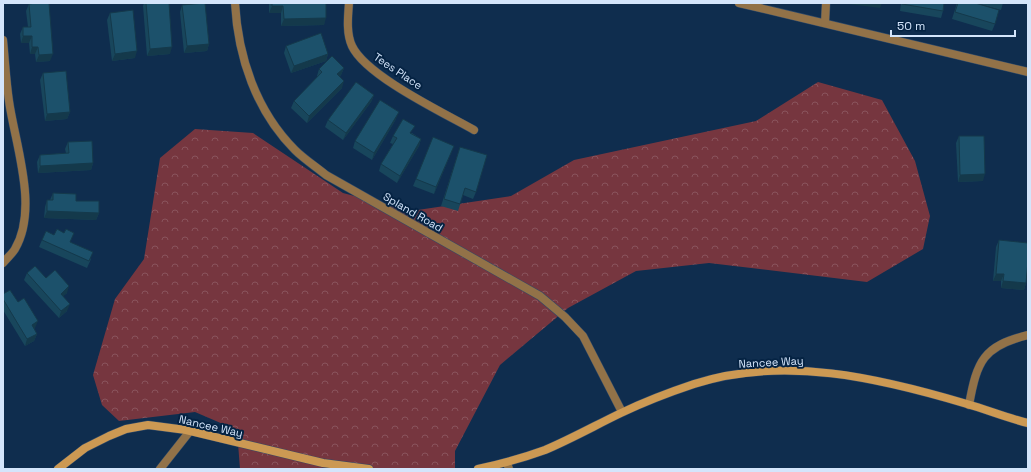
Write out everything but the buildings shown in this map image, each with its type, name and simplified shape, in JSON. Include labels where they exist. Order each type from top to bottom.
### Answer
[{"type":"street","name":"Spland Road","points":[[235,3],[245,68],[256,94],[270,118],[294,150],[326,174],[540,296],[565,317],[583,336],[622,412]]},
{"type":"street","name":"Tees Place","points":[[349,3],[349,32],[351,45],[358,56],[375,72],[396,86],[474,130]]},
{"type":"street","points":[[739,3],[1028,72]]},
{"type":"street","points":[[825,23],[826,3]]},
{"type":"street","points":[[3,40],[6,102],[24,182],[26,201],[21,235],[15,249],[3,263]]},
{"type":"street","points":[[969,404],[974,379],[979,366],[988,353],[999,344],[1028,335]]},
{"type":"street","name":"Nancee Way","points":[[478,469],[508,466],[552,447],[622,412],[695,384],[744,372],[808,370],[844,375],[906,388],[969,404],[1028,423]]},
{"type":"street","name":"Nancee Way","points":[[58,469],[85,448],[126,429],[148,425],[190,431],[323,464],[369,469]]},
{"type":"street","points":[[160,469],[190,431]]},
{"type":"green space","points":[[818,82],[882,100],[915,161],[930,216],[923,249],[867,282],[709,263],[636,271],[568,308],[500,365],[455,451],[455,469],[240,469],[237,430],[195,412],[119,421],[102,405],[93,375],[115,299],[144,259],[160,158],[195,129],[253,133],[343,193],[411,211],[511,196],[574,160],[756,121]]}]
